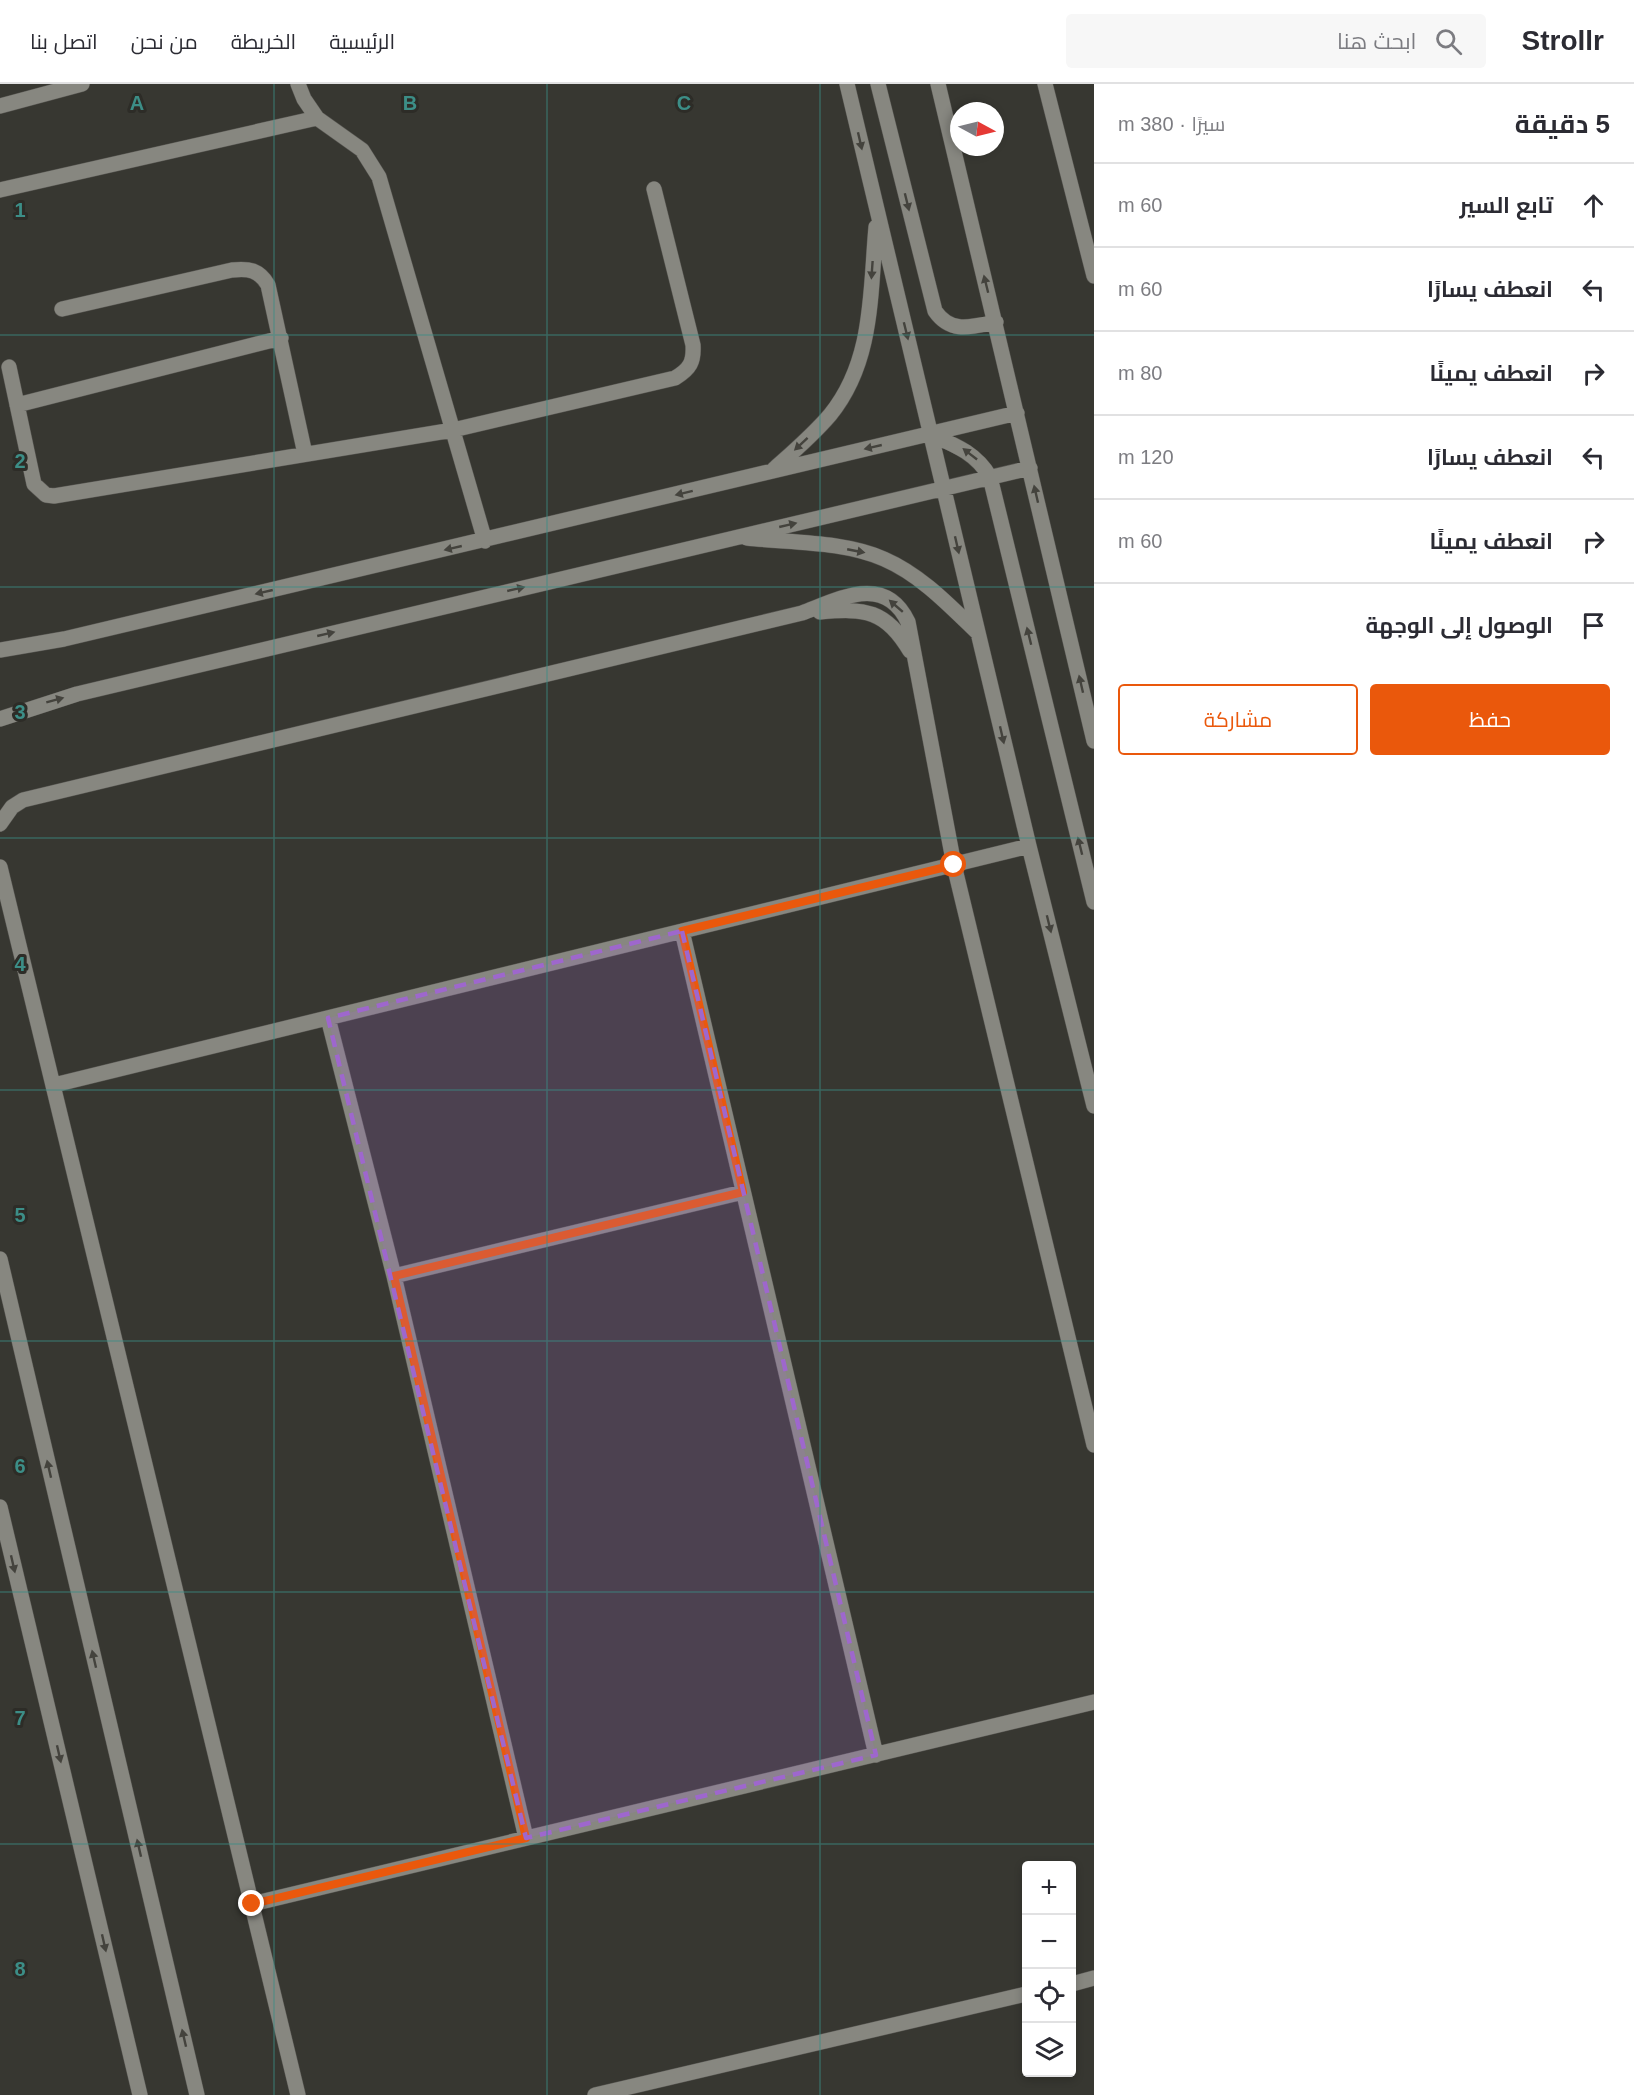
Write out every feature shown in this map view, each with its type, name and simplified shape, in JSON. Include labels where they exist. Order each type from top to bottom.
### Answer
[{"type":"street","points":[[0,106],[82,84]]},
{"type":"street","points":[[298,84],[304,99],[317,118],[362,150],[379,177],[485,541]]},
{"type":"street","points":[[847,84],[1029,846],[1094,1106]]},
{"type":"street","points":[[878,84],[934,311],[946,324],[955,327],[964,328],[996,322]]},
{"type":"street","points":[[938,84],[1094,741]]},
{"type":"street","points":[[1045,84],[1094,276]]},
{"type":"street","points":[[0,190],[317,118]]},
{"type":"street","points":[[9,367],[34,484],[46,495],[54,496],[453,430],[675,378],[687,371],[694,358],[693,345],[654,189]]},
{"type":"street","points":[[771,471],[831,413],[855,374],[869,329],[877,212]]},
{"type":"street","points":[[62,309],[244,268],[262,276],[268,285],[281,338],[305,454]]},
{"type":"street","points":[[17,405],[281,338]]},
{"type":"street","points":[[0,650],[63,639],[485,541],[1017,413]]},
{"type":"street","points":[[930,434],[963,448],[984,466],[990,477],[1094,902]]},
{"type":"street","points":[[0,719],[77,694],[1030,468]]},
{"type":"street","points":[[735,537],[843,549],[882,558],[919,580],[978,633]]},
{"type":"street","points":[[0,824],[12,807],[23,800],[802,613],[847,609],[871,613],[892,626],[915,660],[954,865],[1094,1445]]},
{"type":"street","points":[[54,1085],[1029,846]]},
{"type":"street","points":[[0,867],[298,2095]]},
{"type":"street","points":[[682,931],[876,1755]]},
{"type":"street","points":[[328,1018],[394,1276],[526,1838]]},
{"type":"street","points":[[394,1276],[743,1192]]},
{"type":"street","points":[[0,1259],[197,2095]]},
{"type":"street","points":[[0,1507],[140,2095]]},
{"type":"street","points":[[252,1904],[1094,1702]]},
{"type":"street","points":[[1076,1983],[1094,1978]]},
{"type":"street","points":[[595,2095],[1022,1995]]},
{"type":"highlighted area","points":[[682,931],[876,1755],[526,1838],[328,1018]]},
{"type":"route","points":[[252,1904],[526,1838],[394,1276],[743,1192],[682,931],[954,865]]}]
